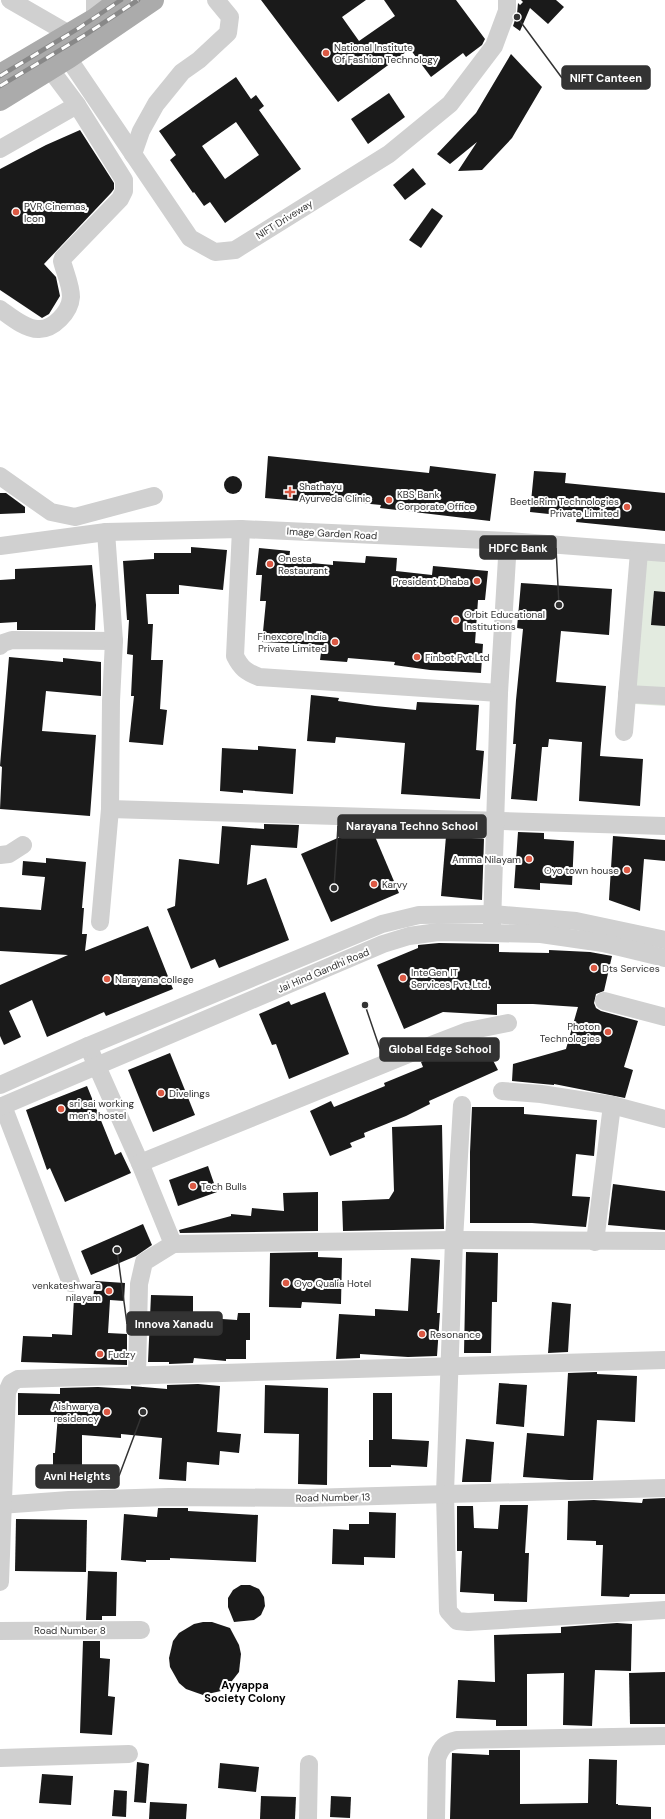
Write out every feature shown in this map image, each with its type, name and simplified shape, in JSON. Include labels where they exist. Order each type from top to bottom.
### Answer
[{"type":"main road","points":[[3,70],[69,34],[95,10],[120,0]]},
{"type":"main road","points":[[0,100],[59,63],[153,0]]},
{"type":"street","points":[[10,0],[69,34]]},
{"type":"street","points":[[133,154],[141,132],[156,104],[182,72],[199,60],[228,33],[230,17],[216,0]]},
{"type":"street","name":"NIFT Driveway","points":[[59,63],[133,154],[190,238],[215,252],[235,250],[389,154],[450,104],[494,46],[507,11],[508,0]]},
{"type":"street","points":[[0,309],[27,326],[38,329],[48,327],[61,318],[68,309],[71,299],[70,287],[62,261],[63,258],[120,199],[124,191],[124,180],[77,105],[59,63]]},
{"type":"street","points":[[0,149],[77,105]]},
{"type":"street","points":[[0,476],[51,512],[63,516],[75,517],[154,496]]},
{"type":"street","points":[[129,503],[135,531]]},
{"type":"street","points":[[241,529],[235,656],[239,665],[247,673],[258,677],[500,693]]},
{"type":"street","name":"Image Garden Road","points":[[0,546],[106,532],[241,529],[508,541],[665,553]]},
{"type":"street","points":[[100,922],[110,809],[111,701],[114,641],[106,532]]},
{"type":"street","points":[[492,932],[500,693],[508,541]]},
{"type":"street","points":[[624,732],[639,552]]},
{"type":"street","points":[[0,646],[3,643],[12,640],[114,641]]},
{"type":"street","points":[[627,694],[665,696]]},
{"type":"street","points":[[110,809],[665,826]]},
{"type":"street","points":[[0,855],[9,854],[23,846]]},
{"type":"street","name":"Jai Hind Gandhi Road","points":[[0,1085],[88,1046],[382,924],[419,915],[493,914],[576,922],[665,940]]},
{"type":"street","name":"Jai Hind Gandhi Road","points":[[1,1106],[383,944],[409,936],[438,932],[541,934],[603,943],[665,958]]},
{"type":"street","points":[[604,1001],[665,1017]]},
{"type":"street","points":[[140,1163],[468,1031],[508,1023]]},
{"type":"street","points":[[88,1046],[140,1163],[173,1244]]},
{"type":"street","points":[[502,1091],[541,1094],[612,1105],[665,1119]]},
{"type":"street","points":[[462,1105],[454,1240],[445,1493],[448,1611],[457,1621],[665,1610]]},
{"type":"street","points":[[595,1242],[612,1105]]},
{"type":"street","points":[[1,1106],[71,1283]]},
{"type":"street","points":[[137,1376],[139,1284],[144,1262],[173,1244],[454,1240],[595,1242],[665,1241]]},
{"type":"street","points":[[0,1582],[1,1505],[7,1392],[11,1382],[18,1379],[665,1360]]},
{"type":"street","name":"Road Number 13","points":[[1,1505],[70,1500],[169,1497],[307,1498],[665,1488]]},
{"type":"street","name":"Road Number 8","points":[[0,1631],[141,1630]]},
{"type":"street","points":[[436,1819],[437,1760],[440,1751],[447,1742],[457,1740],[665,1736]]},
{"type":"street","points":[[0,1758],[130,1754]]},
{"type":"street","points":[[308,1819],[310,1764]]},
{"type":"shaded area","points":[[646,552],[665,553],[665,706],[635,704]]},
{"type":"building","name":"National Institute Of Fashion Technology","points":[[261,0],[366,0],[342,17],[359,41],[395,16],[384,0],[456,0],[485,39],[482,45],[466,57],[463,53],[431,77],[410,49],[338,102]]},
{"type":"building","points":[[521,0],[556,0],[564,7],[548,24],[530,8],[520,31],[513,26],[517,14],[518,3],[520,5],[523,2]]},
{"type":"building","points":[[511,54],[542,87],[512,138],[482,170],[458,171],[477,142],[450,164],[437,154],[476,113]]},
{"type":"building","points":[[236,77],[251,99],[256,95],[264,106],[259,110],[301,169],[225,223],[210,202],[204,206],[194,192],[193,193],[170,160],[176,155],[159,131]],"holes":[[[236,122],[259,155],[225,179],[202,146]]]},
{"type":"building","points":[[389,93],[405,117],[368,144],[351,119]]},
{"type":"building","points":[[80,130],[114,183],[114,189],[44,264],[56,277],[60,296],[49,314],[42,318],[0,290],[0,169],[46,145]]},
{"type":"building","points":[[413,168],[426,184],[405,200],[393,185]]},
{"type":"building","points":[[432,208],[443,216],[421,248],[409,240]]},
{"type":"building","points":[[268,456],[429,473],[430,466],[496,474],[490,521],[380,508],[381,505],[299,497],[299,501],[265,498]]},
{"type":"building","points":[[534,471],[566,473],[565,483],[665,493],[665,531],[576,522],[577,517],[530,512]]},
{"type":"building","points":[[233,476],[239,479],[242,485],[239,491],[233,494],[227,491],[224,485],[227,479]]},
{"type":"building","points":[[0,493],[6,493],[25,507],[25,513],[0,514]]},
{"type":"building","points":[[191,547],[227,550],[223,590],[179,585],[179,594],[146,594],[148,624],[153,624],[151,660],[163,660],[160,709],[167,710],[163,745],[129,742],[134,696],[131,696],[133,655],[127,654],[129,620],[127,620],[123,561],[154,559],[154,553],[191,553]]},
{"type":"building","points":[[259,548],[290,551],[289,561],[333,565],[333,561],[365,563],[366,556],[397,558],[396,571],[432,575],[433,566],[488,571],[485,600],[478,600],[475,643],[483,644],[481,673],[430,670],[394,665],[395,662],[348,658],[347,662],[320,660],[322,645],[262,642],[266,601],[260,601],[262,575],[256,575]]},
{"type":"building","points":[[92,565],[96,605],[95,630],[17,630],[17,622],[0,623],[0,580],[15,579],[15,569]]},
{"type":"building","points":[[521,583],[612,589],[609,635],[561,631],[556,682],[606,686],[600,756],[643,759],[640,806],[579,801],[582,742],[549,739],[548,747],[542,747],[537,801],[511,799],[516,744],[513,744],[516,700],[523,629],[517,628]]},
{"type":"building","points":[[654,591],[665,592],[665,626],[651,625]]},
{"type":"building","points":[[9,657],[63,662],[63,658],[101,662],[101,696],[46,691],[42,731],[96,735],[90,816],[0,809],[2,767],[0,766]]},
{"type":"building","points":[[311,695],[339,698],[338,701],[416,710],[417,702],[479,705],[476,750],[484,751],[480,799],[401,794],[405,743],[336,737],[335,743],[307,741]]},
{"type":"building","points":[[258,746],[296,749],[293,794],[243,790],[243,793],[220,791],[222,748],[258,750]]},
{"type":"building","points":[[264,824],[299,825],[297,848],[251,845],[247,885],[266,878],[289,940],[219,968],[215,959],[191,969],[167,909],[175,906],[179,859],[219,864],[222,826],[264,829]]},
{"type":"building","points":[[363,827],[371,827],[399,893],[331,922],[301,854]]},
{"type":"building","points":[[518,832],[544,833],[544,839],[574,841],[572,885],[540,883],[540,890],[514,888]]},
{"type":"building","points":[[446,836],[484,839],[482,900],[441,896]]},
{"type":"building","name":"Oyo town house","points":[[613,836],[665,840],[665,861],[644,859],[640,911],[609,900]]},
{"type":"building","points":[[46,858],[86,862],[82,908],[84,908],[82,934],[87,934],[85,951],[148,926],[173,989],[106,1016],[104,1012],[47,1037],[32,1000],[9,1011],[21,1037],[4,1045],[0,1036],[0,985],[68,955],[0,951],[0,907],[41,910],[45,877],[22,875],[23,861],[46,863]]},
{"type":"building","points":[[439,943],[499,944],[499,952],[549,953],[549,950],[590,952],[612,956],[604,991],[596,994],[594,1003],[596,1008],[601,1011],[638,1021],[624,1067],[633,1070],[625,1098],[554,1084],[512,1081],[513,1064],[566,1049],[578,1007],[533,1004],[497,1004],[497,1015],[443,1012],[404,1029],[377,965],[418,948],[418,945]]},
{"type":"building","points":[[325,992],[349,1054],[289,1079],[276,1044],[272,1045],[259,1014],[289,1001],[291,1005]]},
{"type":"building","points":[[482,1039],[498,1070],[429,1101],[430,1104],[406,1116],[364,1133],[365,1137],[350,1143],[352,1147],[330,1156],[310,1111],[331,1101],[334,1107],[385,1086],[384,1083],[423,1067],[421,1062],[446,1052],[448,1055]]},
{"type":"building","name":"Divelings","points":[[170,1053],[195,1115],[153,1132],[128,1070]]},
{"type":"building","points":[[87,1086],[115,1155],[121,1152],[131,1173],[65,1202],[50,1168],[47,1170],[26,1110]]},
{"type":"building","points":[[472,1107],[524,1107],[524,1114],[597,1120],[594,1156],[576,1154],[572,1196],[590,1197],[586,1227],[532,1223],[470,1223],[470,1152]]},
{"type":"building","points":[[442,1125],[444,1229],[343,1231],[342,1201],[389,1199],[394,1191],[392,1127]]},
{"type":"building","name":"Tech Bulls","points":[[208,1166],[217,1192],[178,1206],[169,1180]]},
{"type":"building","points":[[613,1184],[665,1191],[665,1230],[608,1225]]},
{"type":"building","points":[[318,1192],[318,1231],[180,1233],[179,1230],[231,1216],[231,1214],[251,1216],[252,1208],[284,1211],[283,1193]]},
{"type":"building","points":[[143,1224],[152,1245],[136,1256],[91,1275],[81,1251]]},
{"type":"building","points":[[318,1252],[318,1257],[342,1258],[341,1304],[302,1302],[301,1308],[269,1307],[270,1253]]},
{"type":"building","points":[[466,1252],[498,1253],[497,1302],[492,1302],[491,1353],[464,1353]]},
{"type":"building","points":[[411,1258],[440,1260],[437,1313],[440,1313],[437,1356],[408,1357],[360,1354],[360,1358],[336,1359],[339,1314],[375,1316],[375,1309],[408,1311]]},
{"type":"building","points":[[95,1281],[125,1283],[124,1301],[110,1300],[108,1333],[127,1334],[127,1365],[21,1362],[23,1336],[52,1337],[52,1334],[72,1335],[74,1298],[93,1299]]},
{"type":"building","points":[[151,1295],[193,1296],[193,1317],[237,1320],[238,1313],[250,1313],[250,1340],[246,1340],[246,1359],[226,1359],[226,1361],[194,1358],[193,1363],[169,1364],[169,1362],[148,1362]]},
{"type":"building","points":[[552,1302],[571,1304],[568,1352],[548,1353]]},
{"type":"building","points":[[597,1372],[597,1374],[637,1376],[635,1422],[597,1420],[593,1480],[523,1477],[527,1433],[564,1436],[568,1373]]},
{"type":"building","points":[[499,1383],[527,1385],[524,1427],[496,1424]]},
{"type":"building","points":[[198,1384],[220,1386],[217,1432],[241,1434],[239,1453],[220,1451],[219,1465],[187,1462],[186,1481],[159,1479],[162,1438],[121,1434],[121,1438],[82,1435],[82,1478],[53,1478],[53,1453],[55,1453],[58,1415],[18,1415],[18,1393],[60,1394],[60,1388],[98,1387],[131,1389],[131,1386],[167,1389],[167,1385]]},
{"type":"building","points":[[265,1385],[328,1388],[327,1485],[298,1484],[299,1434],[264,1433]]},
{"type":"building","points":[[373,1393],[392,1393],[392,1439],[429,1441],[427,1467],[391,1465],[391,1467],[369,1467],[369,1440],[373,1440]]},
{"type":"building","points":[[466,1439],[494,1442],[491,1482],[462,1482]]},
{"type":"building","points":[[665,1498],[665,1594],[630,1594],[629,1597],[601,1596],[603,1545],[596,1545],[596,1541],[567,1540],[568,1501],[594,1500],[642,1503],[643,1499]]},
{"type":"building","points":[[500,1505],[528,1505],[525,1553],[529,1553],[527,1602],[494,1601],[494,1594],[460,1592],[462,1551],[457,1551],[457,1506],[473,1506],[474,1528],[498,1529]]},
{"type":"building","points":[[158,1508],[188,1508],[188,1511],[258,1515],[256,1562],[170,1558],[170,1560],[146,1560],[146,1562],[121,1560],[124,1514],[157,1517]]},
{"type":"building","points":[[369,1512],[396,1513],[395,1558],[364,1557],[364,1565],[332,1564],[333,1529],[349,1530],[349,1524],[369,1524]]},
{"type":"building","points":[[16,1519],[87,1520],[86,1572],[15,1571]]},
{"type":"building","points":[[88,1571],[117,1572],[116,1616],[102,1616],[102,1620],[86,1620]]},
{"type":"building","points":[[241,1585],[250,1585],[259,1589],[264,1597],[265,1606],[261,1615],[254,1620],[234,1622],[228,1607],[228,1598],[233,1590]]},
{"type":"building","points":[[212,1622],[230,1628],[239,1645],[241,1654],[239,1672],[228,1686],[221,1691],[203,1695],[186,1689],[179,1683],[170,1667],[169,1658],[173,1641],[179,1633],[194,1624]]},
{"type":"building","points":[[617,1623],[632,1624],[631,1671],[595,1670],[592,1726],[563,1725],[564,1673],[527,1674],[527,1726],[496,1726],[496,1720],[456,1718],[458,1680],[495,1682],[494,1635],[561,1633],[561,1627]]},
{"type":"building","points":[[83,1641],[100,1641],[100,1658],[110,1659],[108,1696],[115,1697],[112,1735],[80,1733]]},
{"type":"building","points":[[665,1672],[665,1724],[630,1724],[629,1673]]},
{"type":"building","points":[[489,1750],[520,1750],[520,1804],[588,1803],[589,1759],[617,1760],[616,1804],[651,1807],[651,1819],[450,1819],[452,1753],[489,1755]]},
{"type":"building","points":[[137,1762],[149,1764],[146,1803],[134,1802]]},
{"type":"building","points":[[220,1763],[259,1767],[256,1792],[218,1788]]},
{"type":"building","points":[[42,1774],[73,1776],[71,1805],[39,1803]]},
{"type":"building","points":[[114,1790],[127,1791],[126,1817],[112,1816]]},
{"type":"building","points":[[261,1796],[296,1797],[295,1819],[260,1819]]},
{"type":"building","points":[[331,1796],[351,1797],[350,1818],[330,1817]]},
{"type":"building","points":[[150,1802],[187,1804],[186,1819],[149,1819]]},
{"type":"railway","points":[[0,76],[79,28],[121,0]]},
{"type":"railway","points":[[0,86],[85,35],[138,0]]},
{"type":"place","name":"NIFT Canteen","points":[[517,17]]},
{"type":"place","name":"National Institute Of Fashion Technology","points":[[326,53]]},
{"type":"place","name":"PVR Cinemas, Icon","points":[[16,212]]},
{"type":"place","name":"Shathayu Ayurveda Clinic","points":[[290,492]]},
{"type":"place","name":"KBS Bank Corporate Office","points":[[389,500]]},
{"type":"place","name":"BeetleRim Technologies Private Limited","points":[[627,507]]},
{"type":"place","name":"Onesta Restaurant","points":[[270,564]]},
{"type":"place","name":"President Dhaba","points":[[477,581]]},
{"type":"place","name":"HDFC Bank","points":[[559,605]]},
{"type":"place","name":"Orbit Educational Institutions","points":[[456,620]]},
{"type":"place","name":"Finexcore India Private Limited","points":[[335,642]]},
{"type":"place","name":"Finbot Pvt Ltd","points":[[417,657]]},
{"type":"place","name":"Amma Nilayam","points":[[529,859]]},
{"type":"place","name":"Oyo town house","points":[[627,870]]},
{"type":"place","name":"Karvy","points":[[374,884]]},
{"type":"place","name":"Narayana Techno School","points":[[334,888]]},
{"type":"place","name":"Dts Services","points":[[594,968]]},
{"type":"place","name":"InteGen IT Services Pvt. Ltd.","points":[[403,978]]},
{"type":"place","name":"Narayana college","points":[[107,979]]},
{"type":"place","name":"Global Edge School","points":[[365,1005]]},
{"type":"place","name":"Photon Technologies","points":[[608,1032]]},
{"type":"place","name":"Divelings","points":[[161,1093]]},
{"type":"place","name":"sri sai working men's hostel","points":[[61,1109]]},
{"type":"place","name":"Tech Bulls","points":[[193,1186]]},
{"type":"place","name":"Innova Xanadu","points":[[117,1250]]},
{"type":"place","name":"Oyo Qualia Hotel","points":[[286,1283]]},
{"type":"place","name":"venkateshwara nilayam","points":[[109,1291]]},
{"type":"place","name":"Resonance","points":[[422,1334]]},
{"type":"place","name":"Fudzy","points":[[100,1354]]},
{"type":"place","name":"Aishwarya residency","points":[[107,1412]]},
{"type":"place","name":"Avni Heights","points":[[143,1412]]},
{"type":"district","name":"Ayyappa Society Colony","points":[[245,1691]]}]
